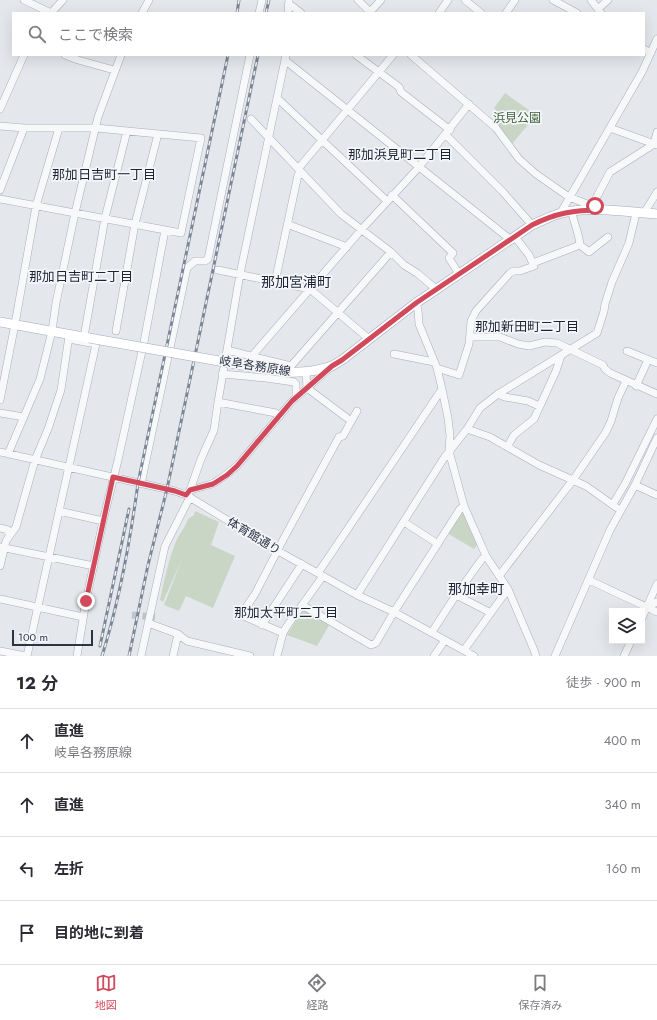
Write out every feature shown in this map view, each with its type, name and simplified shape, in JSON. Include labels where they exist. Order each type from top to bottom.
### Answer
[{"type":"main road","name":"岐阜各務原線","points":[[0,322],[52,330],[69,336],[87,337],[284,372],[306,373],[332,366],[436,289],[532,225],[547,218],[560,214],[596,208],[657,214]]},
{"type":"street","points":[[24,0],[49,12]]},
{"type":"street","points":[[52,12],[63,0]]},
{"type":"street","points":[[143,12],[149,0]]},
{"type":"street","points":[[259,12],[262,0]]},
{"type":"street","points":[[358,0],[370,12],[381,0]]},
{"type":"street","points":[[440,12],[448,0]]},
{"type":"street","points":[[467,0],[480,12]]},
{"type":"street","points":[[507,12],[515,0]]},
{"type":"street","points":[[553,0],[575,12]]},
{"type":"street","points":[[591,0],[599,11],[608,0]]},
{"type":"street","points":[[288,6],[292,6],[300,12]]},
{"type":"street","points":[[560,214],[642,72],[657,39]]},
{"type":"street","points":[[645,50],[651,53]]},
{"type":"street","points":[[0,109],[24,56]]},
{"type":"street","points":[[67,56],[114,70]]},
{"type":"street","points":[[8,454],[40,379],[52,330],[56,303],[75,213],[96,128],[114,70],[121,56]]},
{"type":"street","points":[[141,484],[187,268],[195,261],[205,261],[208,259],[250,56]]},
{"type":"street","points":[[357,56],[399,87],[401,92],[448,132],[532,225]]},
{"type":"street","points":[[275,282],[299,170],[392,56]]},
{"type":"street","points":[[412,56],[496,128],[519,159],[536,174],[569,197],[596,208],[610,172],[655,144]]},
{"type":"street","points":[[141,656],[165,546],[189,494],[201,459],[214,430],[222,374],[240,274],[286,58],[383,139],[513,238],[533,263]]},
{"type":"street","points":[[277,98],[387,201]]},
{"type":"street","points":[[252,356],[392,195],[419,167],[469,104]]},
{"type":"street","points":[[251,119],[341,214],[362,229],[391,252],[404,265],[417,273],[436,289]]},
{"type":"street","points":[[0,126],[24,128],[96,128],[201,138],[181,233],[0,199]]},
{"type":"street","points":[[0,190],[24,128]]},
{"type":"street","points":[[0,400],[36,206],[59,128]]},
{"type":"street","points":[[610,128],[655,144]]},
{"type":"street","points":[[87,337],[105,218],[127,132]]},
{"type":"street","points":[[655,144],[657,132]]},
{"type":"street","points":[[116,331],[135,224],[158,134]]},
{"type":"street","points":[[474,656],[394,612],[357,595],[449,451],[467,429],[480,408],[498,394],[597,333],[604,311],[604,304],[640,213],[657,192]]},
{"type":"street","points":[[392,195],[453,254],[449,258],[459,274]]},
{"type":"street","points":[[572,212],[574,224],[579,234],[580,245],[589,252],[608,237]]},
{"type":"street","points":[[288,224],[347,248]]},
{"type":"street","points":[[77,656],[83,617],[103,521],[144,342],[165,230]]},
{"type":"street","points":[[394,354],[435,365],[459,375],[467,352],[471,321],[476,311],[510,273],[514,271],[520,272],[534,266],[533,263],[580,245]]},
{"type":"street","points":[[227,350],[291,366],[391,252]]},
{"type":"street","points":[[218,270],[310,289],[369,339]]},
{"type":"street","points":[[416,303],[419,324],[435,365],[442,389],[448,418],[450,436],[449,451],[464,506],[486,556],[508,589],[536,656]]},
{"type":"street","points":[[0,566],[2,547],[16,527],[35,460],[48,429],[61,390],[69,336],[96,344],[26,656],[0,650]]},
{"type":"street","points":[[470,338],[500,337],[518,344],[529,346],[551,342],[571,349],[603,365],[610,373],[636,386],[657,394]]},
{"type":"street","points":[[627,351],[657,363]]},
{"type":"street","points":[[507,447],[514,435],[534,419],[556,371],[561,356]]},
{"type":"street","points":[[636,386],[648,360]]},
{"type":"street","points":[[189,494],[213,484],[227,475],[237,466],[296,398],[332,366]]},
{"type":"street","points":[[306,373],[307,388],[347,418]]},
{"type":"street","points":[[222,374],[294,382],[296,384],[296,398]]},
{"type":"street","points":[[498,576],[573,480],[606,432],[618,398],[626,381]]},
{"type":"street","points":[[277,656],[283,634],[442,389]]},
{"type":"street","points":[[498,394],[505,397],[528,401],[539,406]]},
{"type":"street","points":[[218,402],[276,413],[280,416]]},
{"type":"street","points":[[283,634],[241,615],[255,594],[339,437],[343,436],[357,411]]},
{"type":"street","points":[[0,413],[24,417]]},
{"type":"street","points":[[613,504],[625,484],[657,418]]},
{"type":"street","points":[[467,429],[490,438],[539,465],[586,486],[620,510]]},
{"type":"street","points":[[555,656],[610,530],[635,485],[657,438]]},
{"type":"street","name":"体育館通り","points":[[0,452],[189,494],[278,551],[357,595]]},
{"type":"street","points":[[635,485],[657,495]]},
{"type":"street","points":[[302,605],[371,645],[376,643],[394,612],[460,509],[464,506]]},
{"type":"street","points":[[59,511],[103,521]]},
{"type":"street","points":[[404,522],[438,544]]},
{"type":"street","points":[[0,528],[8,530],[9,535]]},
{"type":"street","points":[[2,547],[94,566]]},
{"type":"street","points":[[432,632],[456,595],[482,559],[486,556]]},
{"type":"street","points":[[262,625],[302,564]]},
{"type":"street","points":[[589,580],[657,612]]},
{"type":"street","points":[[645,611],[657,584]]},
{"type":"street","points":[[464,650],[508,589]]},
{"type":"street","points":[[456,595],[491,613]]},
{"type":"street","points":[[0,599],[83,617]]},
{"type":"street","points":[[647,607],[657,602]]},
{"type":"street","points":[[148,623],[178,634],[187,641],[250,656]]},
{"type":"street","points":[[173,656],[178,634]]},
{"type":"street","points":[[434,656],[445,640]]},
{"type":"street","points":[[624,656],[630,644]]},
{"type":"green space","name":"浜見公園","points":[[505,93],[536,115],[512,144],[497,126],[503,117],[494,108]]},
{"type":"green space","points":[[465,507],[478,543],[474,549],[447,533]]},
{"type":"green space","points":[[195,511],[219,522],[211,545],[235,556],[213,608],[186,596],[179,611],[164,605],[182,559],[163,602],[160,600],[168,565],[175,544],[188,519],[194,515]]},
{"type":"green space","points":[[305,606],[331,622],[317,646],[287,635]]},
{"type":"tunnel","points":[[132,615],[155,617]]},
{"type":"railway","points":[[237,12],[239,0]]},
{"type":"railway","points":[[266,12],[269,0]]},
{"type":"railway","points":[[102,656],[124,570],[138,483],[228,56]]},
{"type":"railway","points":[[129,656],[148,565],[167,489],[258,56]]},
{"type":"railway","points":[[100,646],[129,509]]},
{"type":"district","name":"那加浜見町二丁目","points":[[400,154]]},
{"type":"district","name":"那加日吉町一丁目","points":[[104,174]]},
{"type":"district","name":"那加日吉町二丁目","points":[[81,276]]},
{"type":"district","name":"那加宮浦町","points":[[296,282]]},
{"type":"district","name":"那加新田町二丁目","points":[[527,326]]},
{"type":"district","name":"那加幸町","points":[[476,589]]},
{"type":"district","name":"那加太平町二丁目","points":[[286,612]]},
{"type":"route","points":[[86,601],[113,477],[180,492],[186,495],[190,490],[213,484],[237,466],[292,401],[332,366],[416,303],[532,225],[560,214],[584,210],[600,210],[595,206]]}]
